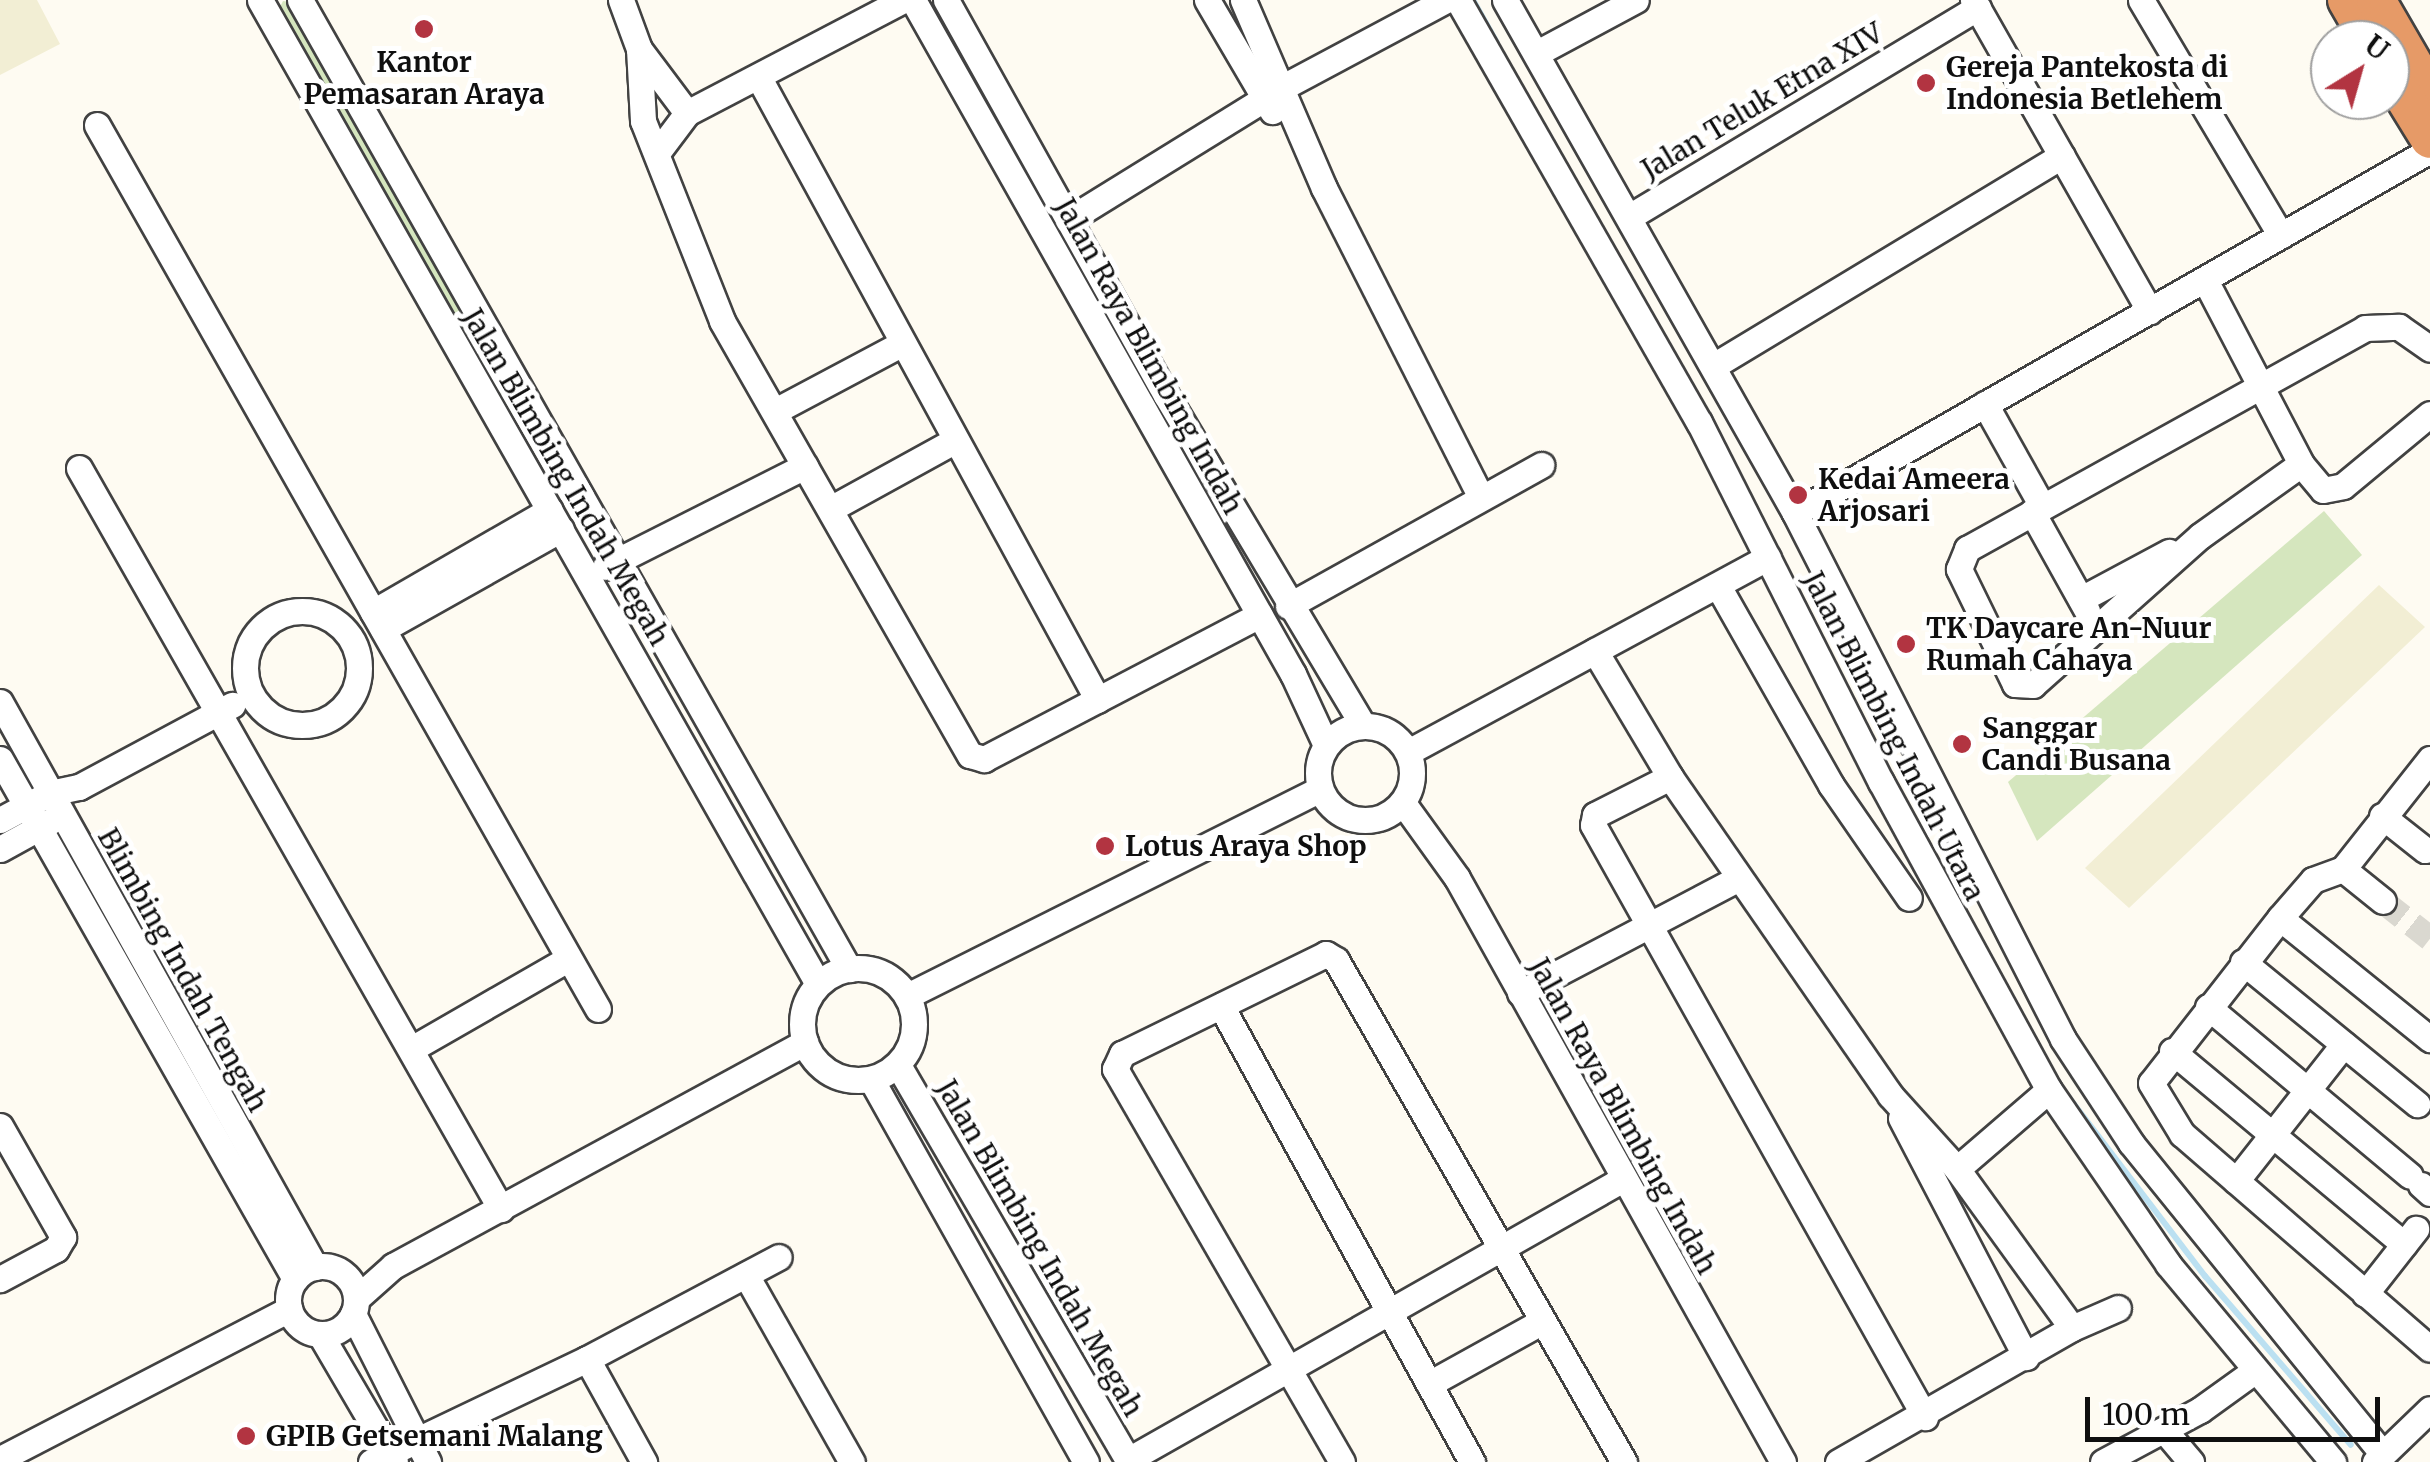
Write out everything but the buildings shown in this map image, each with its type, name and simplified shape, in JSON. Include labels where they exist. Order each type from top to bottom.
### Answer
[{"type":"highway","points":[[2376,0],[2430,93]]},
{"type":"highway","points":[[2410,106],[2430,139]]},
{"type":"street","name":"Jalan Blimbing Indah Megah","points":[[300,0],[849,969]]},
{"type":"street","points":[[621,0],[639,49],[686,113]]},
{"type":"street","points":[[657,153],[686,113],[903,0]]},
{"type":"street","name":"Jalan Raya Blimbing Indah","points":[[913,0],[1260,615],[1326,746]]},
{"type":"street","name":"Jalan Raya Blimbing Indah","points":[[946,0],[1288,606],[1362,726]]},
{"type":"street","points":[[1207,0],[1261,101],[1298,134]]},
{"type":"street","points":[[1243,0],[1284,86],[1298,134],[1480,495]]},
{"type":"street","points":[[1068,220],[1284,86],[1446,0]]},
{"type":"street","name":"Jalan Blimbing Indah Utara","points":[[1458,0],[1699,422],[1880,782],[2049,1090],[2115,1192],[2254,1372],[2334,1462]]},
{"type":"street","name":"Jalan Blimbing Indah Utara","points":[[1505,0],[1715,365],[1795,513],[2040,1000],[2130,1143],[2379,1458]]},
{"type":"street","points":[[1537,53],[1636,0]]},
{"type":"street","points":[[2141,0],[2281,236]]},
{"type":"street","name":"Jalan Blimbing Indah Megah","points":[[264,1],[818,984]]},
{"type":"street","points":[[1975,4],[2150,312]]},
{"type":"street","name":"Jalan Teluk Etna XIV","points":[[1629,217],[1975,4]]},
{"type":"street","points":[[639,49],[639,104],[722,321],[832,508],[927,686],[970,755],[984,759],[1260,615]]},
{"type":"street","points":[[759,78],[899,345],[1098,700]]},
{"type":"street","points":[[97,125],[598,1008]]},
{"type":"street","points":[[1795,513],[2430,150]]},
{"type":"street","points":[[1715,365],[2062,156]]},
{"type":"street","points":[[2205,280],[2262,382],[2301,464],[2323,490],[2334,491],[2430,414]]},
{"type":"street","points":[[2301,464],[2200,536],[2030,687],[2015,684],[1959,562],[1968,549],[2262,382],[2375,325],[2406,330],[2430,350]]},
{"type":"street","points":[[774,411],[899,345]]},
{"type":"street","points":[[1985,404],[2096,628]]},
{"type":"street","points":[[511,443],[544,426]]},
{"type":"street","points":[[832,508],[954,441]]},
{"type":"street","points":[[1288,606],[1480,495],[1541,465]]},
{"type":"street","points":[[589,577],[805,466]]},
{"type":"street","points":[[80,468],[413,1048],[501,1209]]},
{"type":"street","points":[[351,638],[556,519]]},
{"type":"street","points":[[2080,599],[2200,536]]},
{"type":"street","points":[[1408,752],[1768,557]]},
{"type":"street","points":[[1718,586],[1831,785],[1909,898]]},
{"type":"street","points":[[308,610],[333,619],[351,638],[359,666],[354,696],[324,722],[285,724],[250,696],[247,650],[260,627],[282,613],[308,610]]},
{"type":"street","points":[[1595,650],[1670,776],[1890,1095],[1956,1169],[2072,1328]]},
{"type":"street","points":[[0,849],[44,810],[79,788],[250,696]]},
{"type":"street","name":"Blimbing Indah Tengah","points":[[0,702],[44,810],[305,1273]]},
{"type":"street","points":[[1362,726],[1389,732],[1408,752],[1413,769],[1403,803],[1383,818],[1358,821],[1334,810],[1320,789],[1326,746],[1362,726]]},
{"type":"street","name":"Blimbing Indah Tengah","points":[[0,758],[44,810]]},
{"type":"street","points":[[2430,758],[2343,869],[2314,880],[2280,918],[2152,1076],[2163,1108],[2182,1134],[2430,1349]]},
{"type":"street","points":[[1670,776],[1592,819],[1647,926],[1924,1417]]},
{"type":"street","points":[[908,996],[1320,789]]},
{"type":"street","name":"Jalan Raya Blimbing Indah","points":[[1403,803],[1457,878],[1783,1462]]},
{"type":"street","points":[[0,820],[44,810]]},
{"type":"street","points":[[2382,816],[2425,850]]},
{"type":"street","points":[[2343,869],[2383,901]]},
{"type":"street","points":[[1520,993],[1739,878]]},
{"type":"street","points":[[2280,918],[2430,1039]]},
{"type":"street","points":[[1342,1462],[1115,1069],[1122,1054],[1323,954],[1334,958],[1624,1462]]},
{"type":"street","points":[[413,1048],[568,960]]},
{"type":"street","points":[[2243,962],[2424,1110]]},
{"type":"street","points":[[849,969],[886,975],[908,996],[915,1032],[898,1065],[871,1079],[828,1072],[805,1042],[803,1011],[818,984],[849,969]]},
{"type":"street","points":[[1221,1006],[1472,1462]]},
{"type":"street","points":[[2208,1007],[2308,1090],[2419,1208]]},
{"type":"street","points":[[289,1308],[300,1326],[320,1334],[340,1329],[354,1307],[393,1266],[805,1042]]},
{"type":"street","points":[[2236,1181],[2344,1044]]},
{"type":"street","points":[[2172,1051],[2272,1134],[2419,1208]]},
{"type":"street","name":"Jalan Blimbing Indah Megah","points":[[898,1065],[1129,1461]]},
{"type":"street","points":[[871,1079],[1086,1462]]},
{"type":"street","points":[[1956,1169],[2049,1090]]},
{"type":"street","points":[[1890,1095],[2026,1356]]},
{"type":"street","points":[[2130,1143],[2163,1108]]},
{"type":"street","points":[[0,1126],[63,1237],[56,1249],[0,1279]]},
{"type":"street","points":[[1129,1461],[1288,1365],[1391,1313],[1624,1180]]},
{"type":"street","points":[[2365,1294],[2419,1208]]},
{"type":"street","points":[[320,1334],[348,1379],[385,1459],[415,1439],[587,1360],[779,1257]]},
{"type":"street","points":[[0,1460],[289,1308],[305,1273],[343,1273],[393,1266]]},
{"type":"street","points":[[343,1273],[354,1307],[428,1462]]},
{"type":"street","points":[[746,1275],[852,1462]]},
{"type":"street","points":[[1838,1462],[1924,1417],[2072,1328],[2118,1308]]},
{"type":"street","points":[[1429,1384],[1540,1322]]},
{"type":"street","points":[[587,1360],[644,1462]]},
{"type":"street","points":[[2103,1462],[2164,1430],[2254,1372]]},
{"type":"street","points":[[2379,1458],[2430,1410]]},
{"type":"street","points":[[2164,1430],[2192,1462]]},
{"type":"shaded area","points":[[0,0],[37,0],[60,44],[0,75]]},
{"type":"shaded area","points":[[2379,585],[2425,627],[2129,908],[2085,868]]},
{"type":"green space","points":[[283,1],[290,2],[519,410],[515,415],[508,414],[279,9]]},
{"type":"green space","points":[[2324,511],[2362,555],[2037,841],[2008,782]]},
{"type":"waterway","points":[[1473,0],[1497,43]]},
{"type":"waterway","points":[[2067,1095],[2205,1276],[2351,1445]]},
{"type":"tunnel","points":[[2383,901],[2430,938]]},
{"type":"place","name":"Kantor Pemasaran Araya","points":[[424,29]]},
{"type":"place","name":"Gereja Pantekosta di Indonesia Betlehem","points":[[1926,83]]},
{"type":"place","name":"Kedai Ameera Arjosari","points":[[1798,495]]},
{"type":"place","name":"TK Daycare An-Nuur Rumah Cahaya","points":[[1906,644]]},
{"type":"place","name":"Sanggar Candi Busana","points":[[1962,744]]},
{"type":"place","name":"Lotus Araya Shop","points":[[1105,846]]},
{"type":"place","name":"GPIB Getsemani Malang","points":[[246,1436]]}]
